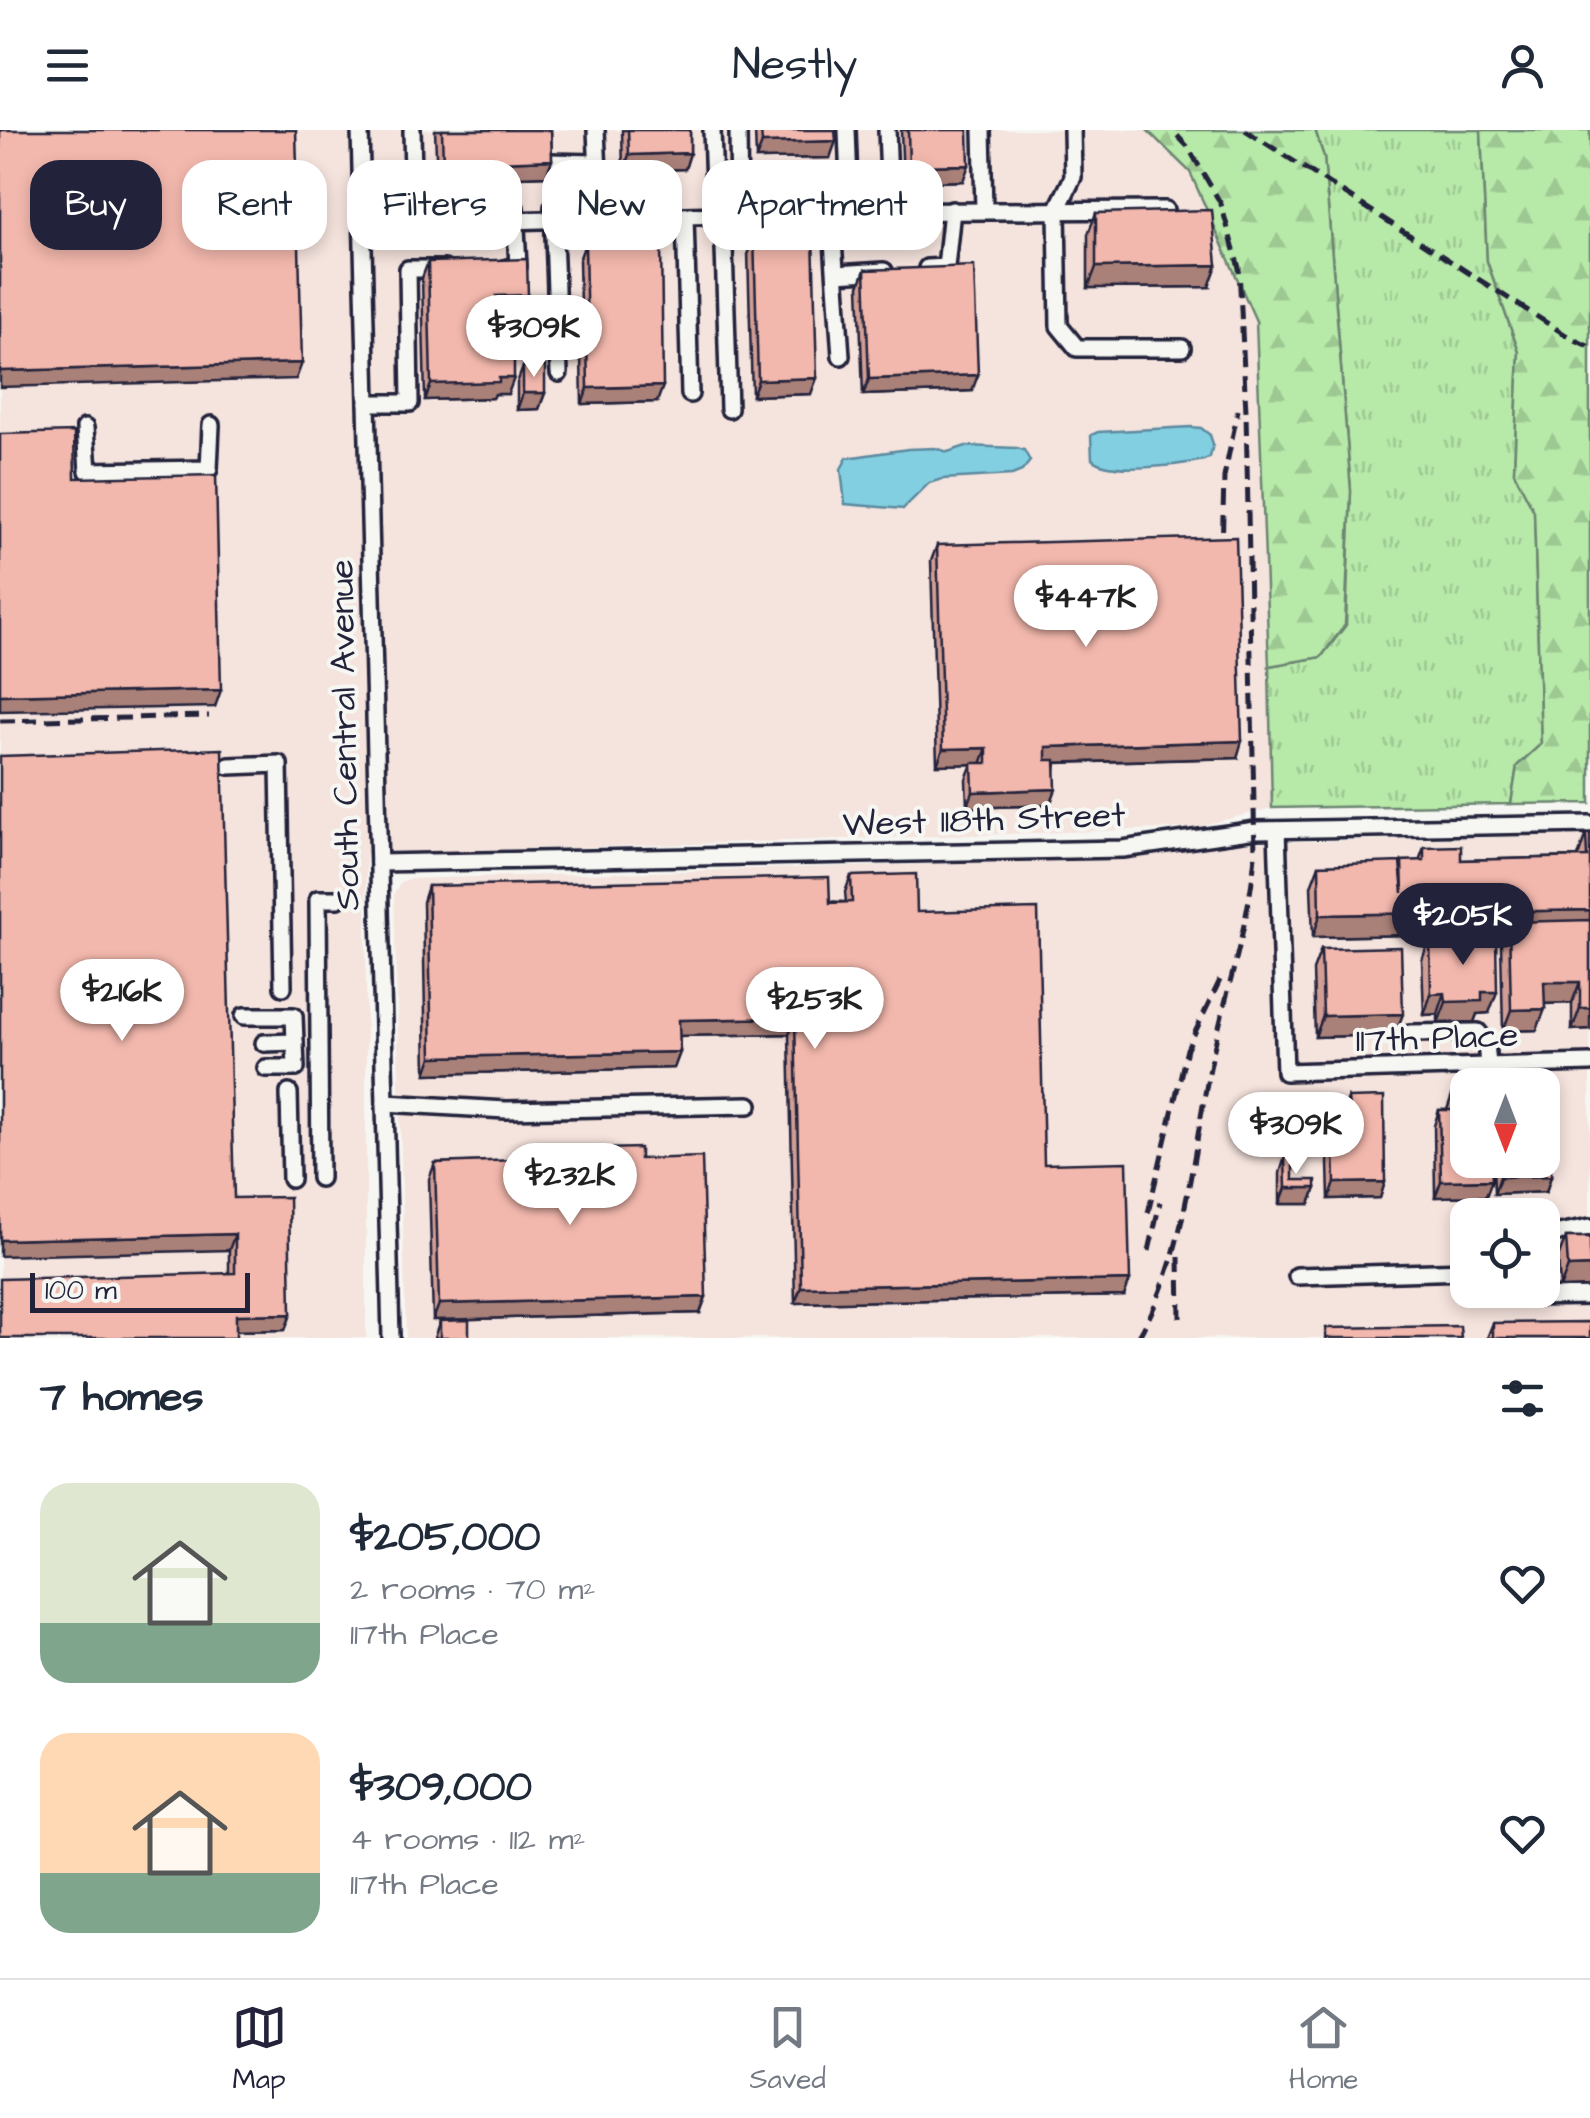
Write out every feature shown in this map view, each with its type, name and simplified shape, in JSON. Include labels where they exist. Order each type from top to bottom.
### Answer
[{"type":"street","name":"South Central Avenue","points":[[360,130],[361,160]]},
{"type":"street","points":[[412,130],[413,160]]},
{"type":"street","points":[[596,130],[597,160]]},
{"type":"street","points":[[712,130],[717,160]]},
{"type":"street","points":[[734,160],[738,130]]},
{"type":"street","points":[[847,130],[848,160]]},
{"type":"street","points":[[887,130],[888,160]]},
{"type":"street","points":[[982,130],[984,210]]},
{"type":"street","points":[[1072,130],[1074,178],[1057,210],[1059,326],[1076,348],[1182,348]]},
{"type":"street","points":[[943,215],[984,210],[1165,210]]},
{"type":"street","points":[[682,216],[702,216]]},
{"type":"street","points":[[685,216],[690,394]]},
{"type":"street","points":[[836,274],[946,267],[952,216]]},
{"type":"street","name":"South Central Avenue","points":[[363,250],[391,1338]]},
{"type":"street","points":[[482,268],[518,267],[517,250]]},
{"type":"street","points":[[554,250],[558,373]]},
{"type":"street","points":[[624,250],[624,259]]},
{"type":"street","points":[[727,250],[729,409]]},
{"type":"street","points":[[834,250],[840,356]]},
{"type":"street","points":[[367,403],[410,404],[408,269],[463,268]]},
{"type":"street","points":[[85,428],[88,470],[192,469],[210,468],[211,425]]},
{"type":"street","points":[[229,766],[279,764],[283,987]]},
{"type":"street","name":"West 118th Street","points":[[378,863],[1123,849],[1277,830],[1590,824]]},
{"type":"street","name":"117th Place","points":[[1277,830],[1285,1072],[1590,1063]]},
{"type":"street","points":[[320,1178],[318,899],[338,898]]},
{"type":"street","points":[[244,1016],[294,1016],[296,1068],[266,1068]]},
{"type":"street","points":[[264,1043],[318,1030]]},
{"type":"street","points":[[1410,1033],[1478,1032],[1486,1042],[1488,1066]]},
{"type":"street","points":[[289,1093],[291,1179]]},
{"type":"street","points":[[385,1103],[506,1110],[749,1104]]},
{"type":"street","points":[[1560,1232],[1590,1226]]},
{"type":"street","points":[[1298,1276],[1450,1272]]},
{"type":"street","points":[[1560,1296],[1590,1296]]},
{"type":"shaded area","points":[[0,130],[1147,130],[1190,172],[1256,321],[1262,405],[1272,808],[1192,828],[366,854],[366,1338],[0,1338]]},
{"type":"shaded area","points":[[1590,835],[1590,1338],[406,1338],[394,893],[401,882],[1168,854],[1220,843]]},
{"type":"green space","points":[[1147,130],[1315,130],[1324,157],[1351,491],[1345,625],[1321,657],[1269,666],[1256,321],[1190,172]]},
{"type":"green space","points":[[1315,130],[1481,130],[1487,261],[1519,352],[1514,472],[1534,511],[1541,744],[1517,766],[1511,804],[1272,808],[1269,666],[1321,657],[1346,625],[1351,491],[1324,157]]},
{"type":"green space","points":[[1481,130],[1590,130],[1590,803],[1511,804],[1517,766],[1541,744],[1534,511],[1514,472],[1519,352],[1487,261]]},
{"type":"water","points":[[1191,427],[1210,435],[1210,457],[1128,468],[1092,459],[1091,435],[1098,432]]},
{"type":"water","points":[[966,446],[1017,448],[1024,450],[1030,461],[1012,475],[929,483],[903,509],[845,504],[841,469],[847,458],[908,449],[935,448],[948,452]]},
{"type":"building","points":[[0,130],[296,130],[297,160],[182,160],[182,250],[299,250],[302,363],[0,371]]},
{"type":"building","points":[[442,130],[551,130],[552,160],[443,160]]},
{"type":"building","points":[[628,130],[690,130],[690,153],[629,155]]},
{"type":"building","points":[[761,130],[835,130],[836,141],[762,143]]},
{"type":"building","points":[[908,130],[968,130],[969,165],[909,160]]},
{"type":"building","points":[[1212,210],[1217,265],[1096,267],[1096,213]]},
{"type":"building","points":[[585,250],[661,250],[663,386],[588,388]]},
{"type":"building","points":[[754,250],[813,250],[817,378],[758,380]]},
{"type":"building","points":[[527,259],[528,295],[496,296],[496,314],[519,313],[520,341],[497,342],[497,352],[514,351],[514,378],[431,384],[428,262]]},
{"type":"building","points":[[974,266],[978,375],[869,379],[865,270]]},
{"type":"building","points":[[545,366],[545,393],[523,393],[523,367]]},
{"type":"building","points":[[74,432],[75,478],[216,475],[221,690],[0,695],[0,434]]},
{"type":"building","points":[[1236,537],[1242,741],[1046,747],[1046,760],[1055,760],[1056,789],[973,792],[972,763],[987,763],[987,748],[943,749],[937,545]]},
{"type":"building","points":[[222,749],[234,1198],[289,1197],[291,1314],[236,1315],[236,1338],[0,1338],[0,1279],[235,1273],[235,1234],[0,1240],[0,756]]},
{"type":"building","points":[[1586,833],[1590,833],[1590,910],[1320,915],[1319,865],[1400,862],[1403,893],[1402,861],[1424,860],[1424,847],[1461,846],[1461,860],[1587,857]]},
{"type":"building","points":[[916,874],[917,912],[1038,909],[1044,1164],[1127,1162],[1130,1280],[801,1287],[795,1018],[679,1020],[680,1052],[432,1057],[428,886],[829,877],[830,903],[852,902],[851,876]]},
{"type":"building","points":[[1590,920],[1590,1008],[1580,1008],[1580,982],[1544,982],[1545,1009],[1511,1010],[1509,922]]},
{"type":"building","points":[[1496,937],[1497,992],[1482,992],[1482,1001],[1446,1002],[1445,993],[1431,994],[1430,938]]},
{"type":"building","points":[[1401,947],[1403,1014],[1323,1016],[1321,949]]},
{"type":"building","points":[[1384,1097],[1385,1182],[1335,1183],[1333,1111],[1349,1110],[1348,1098]]},
{"type":"building","points":[[1439,1110],[1450,1110],[1450,1178],[1492,1180],[1441,1181]]},
{"type":"building","points":[[640,1148],[640,1159],[702,1157],[706,1297],[439,1304],[435,1163],[517,1160],[517,1151]]},
{"type":"building","points":[[1285,1157],[1293,1157],[1293,1180],[1316,1180],[1316,1188],[1286,1188]]},
{"type":"building","points":[[1566,1237],[1590,1237],[1590,1266],[1568,1267]]},
{"type":"building","points":[[469,1320],[469,1338],[440,1338],[440,1321]]},
{"type":"building","points":[[1590,1322],[1590,1338],[1493,1338],[1493,1323]]},
{"type":"building","points":[[1460,1326],[1461,1338],[1326,1338],[1326,1328]]},
{"type":"railway","points":[[1138,1338],[1154,1306],[1178,1237],[1212,1058],[1248,906],[1255,855],[1246,412],[1239,268],[1221,204],[1188,147],[1172,130]]},
{"type":"railway","points":[[1245,130],[1590,347]]},
{"type":"railway","points":[[1222,553],[1224,477],[1238,410]]},
{"type":"railway","points":[[0,721],[209,716]]},
{"type":"railway","points":[[1148,1213],[1187,1049],[1220,980]]},
{"type":"railway","points":[[1149,1251],[1160,1202]]},
{"type":"railway","points":[[1179,1257],[1180,1318]]}]
